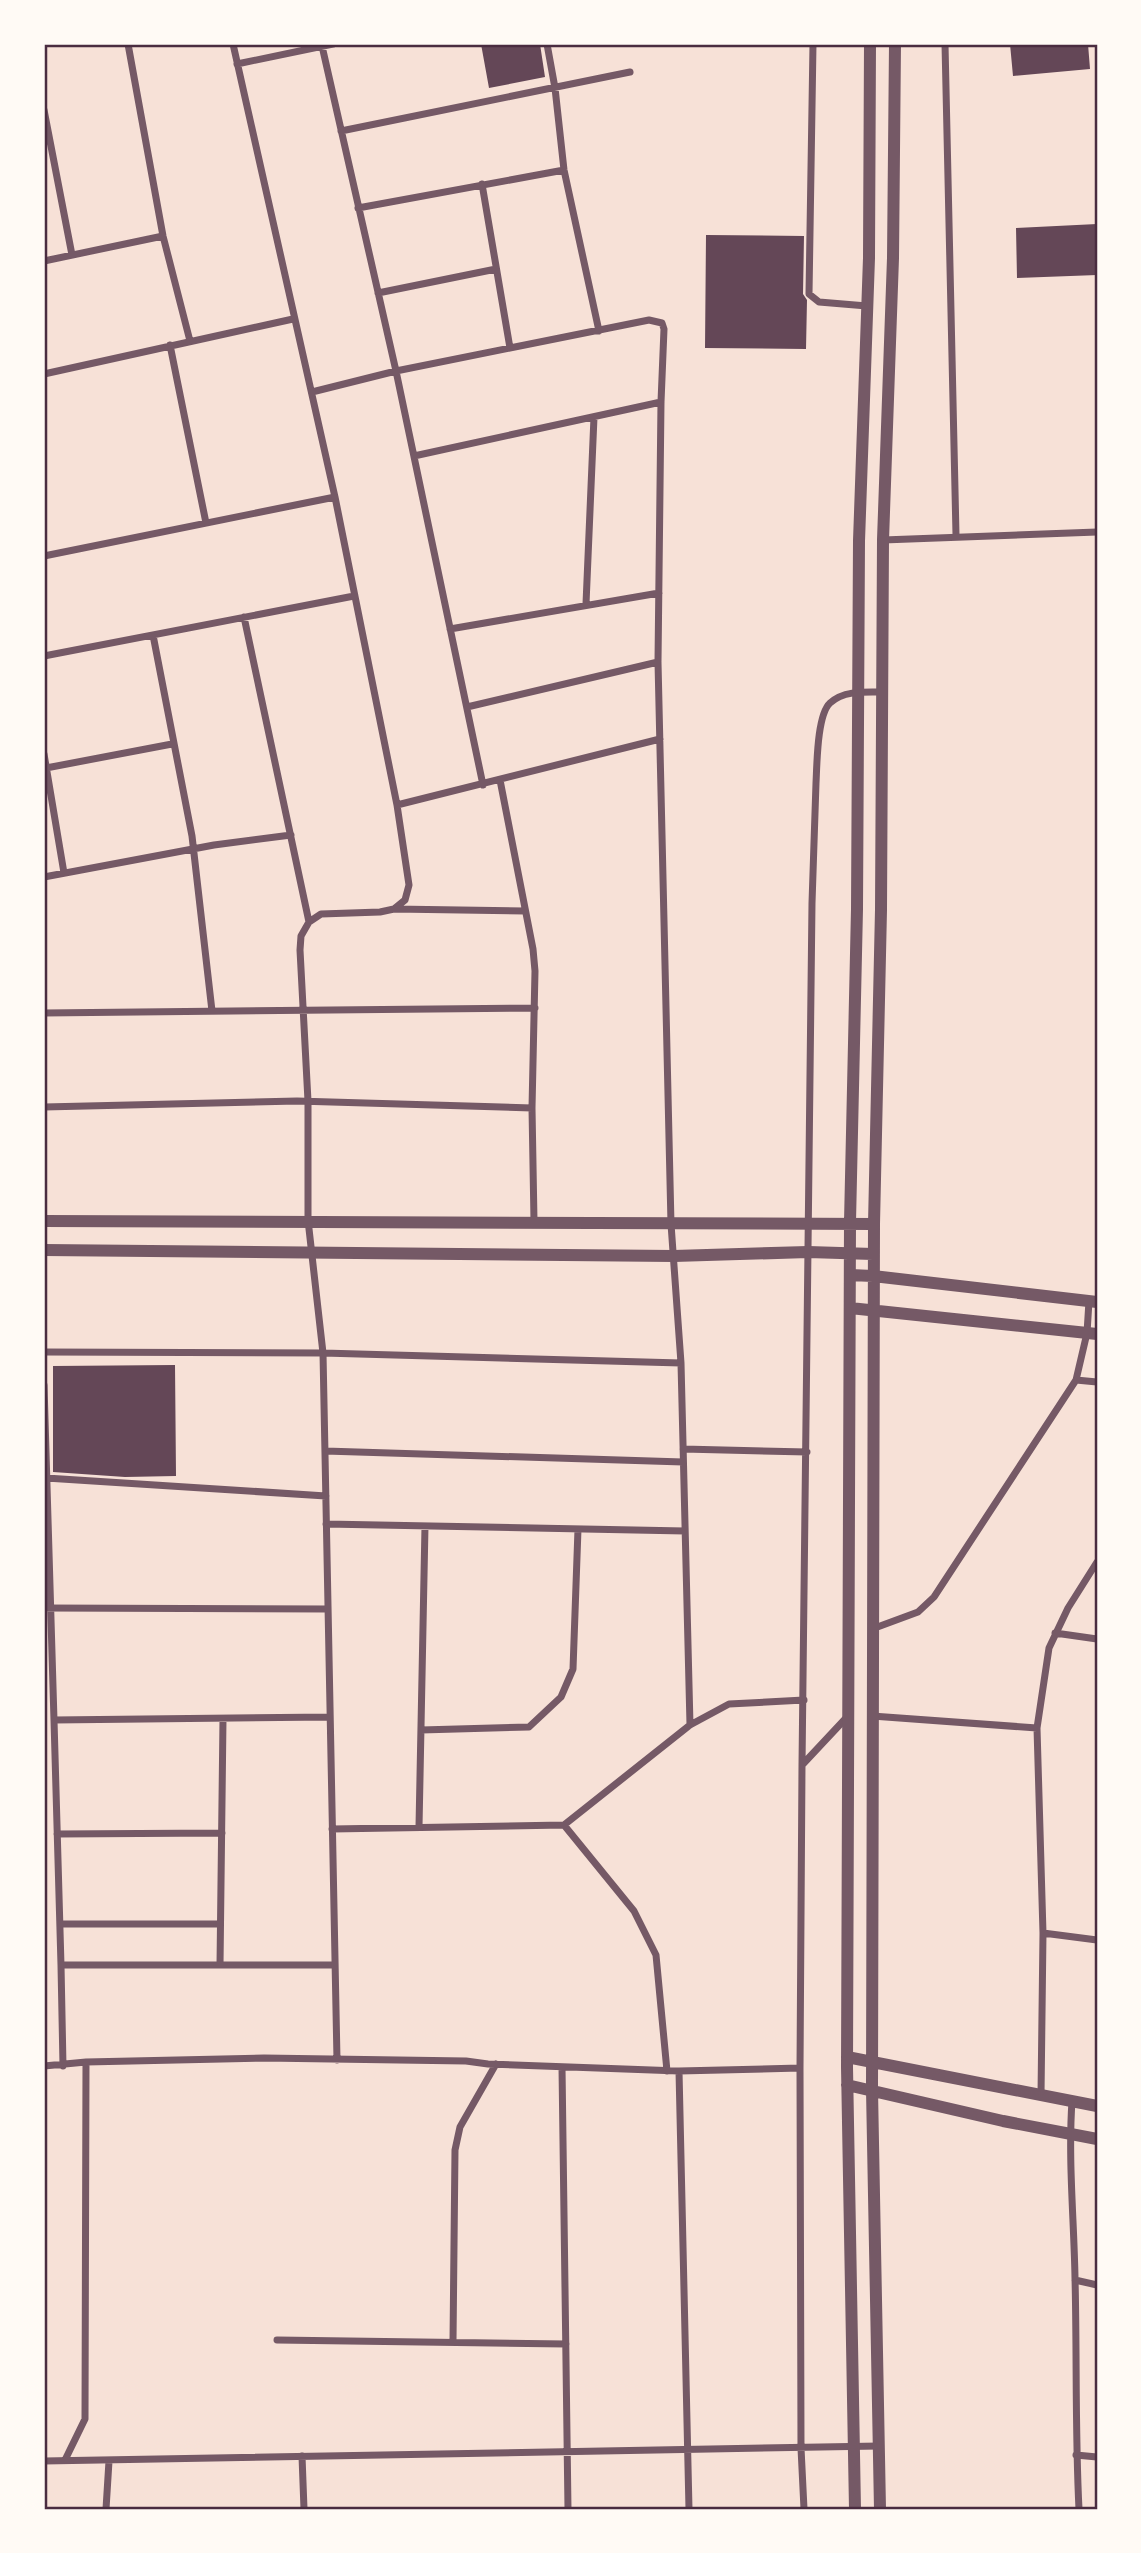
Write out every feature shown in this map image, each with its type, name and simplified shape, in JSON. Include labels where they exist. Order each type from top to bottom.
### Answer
[{"type":"street","points":[[128,44],[163,236],[190,341]]},
{"type":"street","points":[[233,44],[335,497],[397,805],[409,885],[405,900],[394,909]]},
{"type":"street","points":[[237,64],[333,44]]},
{"type":"street","points":[[547,44],[564,170],[599,331]]},
{"type":"street","points":[[813,44],[809,294],[819,302],[867,306]]},
{"type":"street","points":[[855,2509],[847,2085],[850,1222],[859,541],[869,258],[870,44]]},
{"type":"street","points":[[880,2509],[872,2090],[873,1254],[884,671],[883,540],[893,258],[895,44]]},
{"type":"street","points":[[945,44],[956,535]]},
{"type":"street","points":[[322,46],[396,371],[483,785]]},
{"type":"street","points":[[341,131],[630,72]]},
{"type":"street","points":[[44,110],[72,255]]},
{"type":"street","points":[[44,164],[54,162]]},
{"type":"street","points":[[358,208],[564,170]]},
{"type":"street","points":[[482,184],[510,348]]},
{"type":"street","points":[[44,261],[163,236]]},
{"type":"street","points":[[869,258],[893,258]]},
{"type":"street","points":[[378,293],[496,269]]},
{"type":"street","points":[[44,373],[293,319]]},
{"type":"street","points":[[312,392],[396,371],[649,320],[662,323],[664,329],[658,662],[671,1224],[681,1363],[690,1725]]},
{"type":"street","points":[[170,345],[206,523]]},
{"type":"street","points":[[414,456],[661,402]]},
{"type":"street","points":[[586,604],[594,416]]},
{"type":"street","points":[[44,556],[335,497]]},
{"type":"street","points":[[883,540],[1097,531]]},
{"type":"street","points":[[450,629],[659,593]]},
{"type":"street","points":[[44,656],[354,596]]},
{"type":"street","points":[[244,617],[309,922]]},
{"type":"street","points":[[153,635],[194,849],[212,1011]]},
{"type":"street","points":[[467,707],[658,662]]},
{"type":"street","points":[[804,2509],[801,2448],[800,2068],[812,903],[820,734],[829,704],[840,697],[859,692],[883,692]]},
{"type":"street","points":[[397,805],[660,739]]},
{"type":"street","points":[[46,768],[172,744]]},
{"type":"street","points":[[44,754],[64,873]]},
{"type":"street","points":[[500,780],[533,949],[534,1221]]},
{"type":"street","points":[[44,877],[194,849],[291,835]]},
{"type":"street","points":[[337,2060],[323,1353],[308,1220],[308,1101],[301,936],[309,922],[321,914],[394,909],[525,911]]},
{"type":"street","points":[[44,1013],[535,1008]]},
{"type":"street","points":[[44,1107],[308,1101],[532,1108]]},
{"type":"street","points":[[44,1221],[874,1224]]},
{"type":"street","points":[[44,1250],[674,1256],[808,1252],[873,1254]]},
{"type":"street","points":[[850,1275],[1093,1302],[1092,1334],[1076,1380],[934,1597],[918,1612],[872,1629]]},
{"type":"street","points":[[850,1308],[1092,1334]]},
{"type":"street","points":[[44,1352],[323,1353],[681,1363]]},
{"type":"street","points":[[1076,1380],[1097,1382]]},
{"type":"street","points":[[44,1385],[47,1609],[54,1720],[63,2066]]},
{"type":"street","points":[[682,1449],[807,1452]]},
{"type":"street","points":[[325,1451],[683,1462]]},
{"type":"street","points":[[46,1478],[326,1496]]},
{"type":"street","points":[[326,1524],[685,1531]]},
{"type":"street","points":[[419,1828],[425,1526]]},
{"type":"street","points":[[421,1730],[529,1727],[561,1697],[573,1669],[579,1529]]},
{"type":"street","points":[[1041,2096],[1043,1933],[1037,1728],[1049,1648],[1097,1562]]},
{"type":"street","points":[[47,1609],[328,1609]]},
{"type":"street","points":[[1055,1633],[1097,1639]]},
{"type":"street","points":[[332,1829],[564,1825],[690,1725],[729,1704],[804,1700]]},
{"type":"street","points":[[871,1716],[1037,1728]]},
{"type":"street","points":[[54,1720],[330,1717]]},
{"type":"street","points":[[802,1765],[847,1717]]},
{"type":"street","points":[[220,1965],[223,1719]]},
{"type":"street","points":[[564,1825],[634,1911],[656,1955],[667,2071]]},
{"type":"street","points":[[57,1834],[222,1833]]},
{"type":"street","points":[[60,1924],[220,1924]]},
{"type":"street","points":[[1043,1933],[1097,1940]]},
{"type":"street","points":[[61,1965],[335,1965]]},
{"type":"street","points":[[847,2057],[1097,2106]]},
{"type":"street","points":[[44,2066],[86,2062],[264,2058],[466,2061],[667,2071],[800,2068]]},
{"type":"street","points":[[65,2460],[85,2419],[86,2062]]},
{"type":"street","points":[[453,2342],[455,2150],[460,2127],[492,2064]]},
{"type":"street","points":[[562,2067],[568,2509]]},
{"type":"street","points":[[679,2071],[689,2509]]},
{"type":"street","points":[[847,2085],[1003,2121],[1097,2138]]},
{"type":"street","points":[[1072,2101],[1070,2133],[1076,2280],[1076,2455],[1079,2509]]},
{"type":"street","points":[[1076,2280],[1097,2285]]},
{"type":"street","points":[[277,2340],[566,2344]]},
{"type":"street","points":[[44,2461],[879,2446]]},
{"type":"street","points":[[1076,2455],[1097,2457]]},
{"type":"street","points":[[302,2456],[304,2509]]},
{"type":"street","points":[[105,2461],[106,2509]]},
{"type":"building","points":[[481,44],[540,44],[545,77],[489,88]]},
{"type":"building","points":[[1010,44],[1088,44],[1090,69],[1013,76]]},
{"type":"building","points":[[1097,224],[1097,275],[1017,278],[1016,228]]},
{"type":"building","points":[[706,235],[804,236],[806,349],[705,348]]},
{"type":"building","points":[[175,1365],[176,1476],[125,1477],[53,1472],[53,1366]]}]
